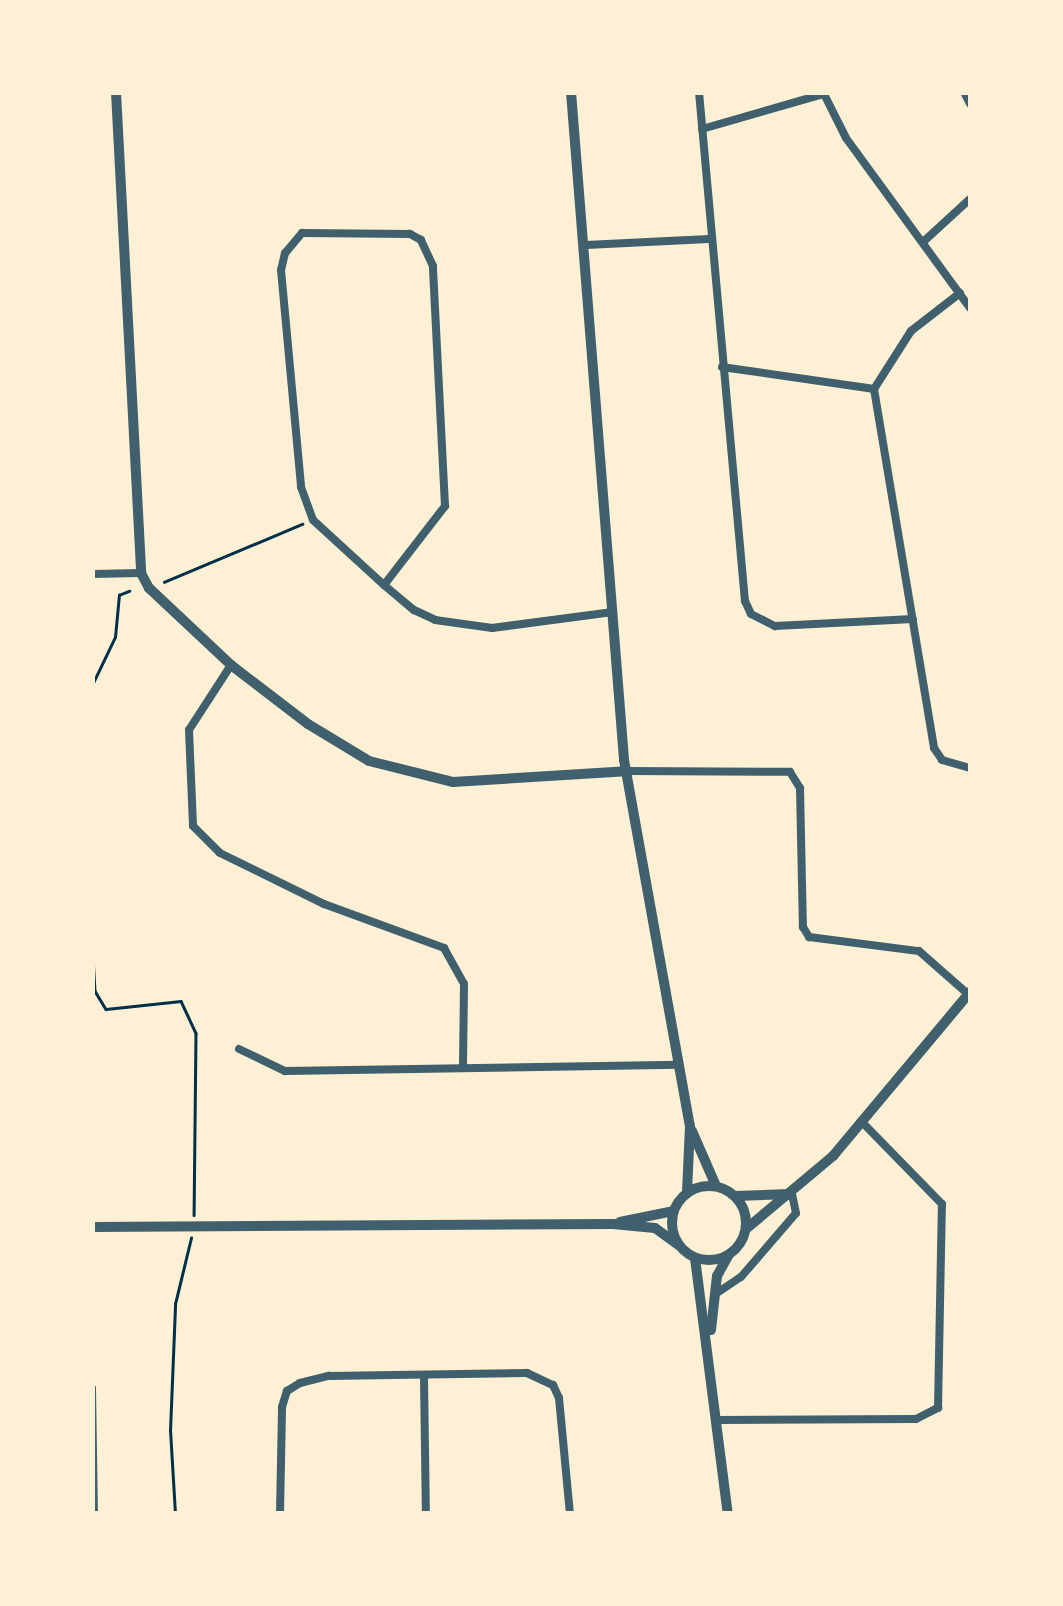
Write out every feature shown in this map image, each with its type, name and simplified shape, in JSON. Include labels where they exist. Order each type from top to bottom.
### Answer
[{"type":"street","points":[[116,92],[141,573],[164,604],[231,665],[338,744],[399,772],[488,783],[626,771],[790,772],[800,788],[802,927],[809,937],[919,951],[970,995],[792,1194],[746,1229],[717,1276],[710,1336]]},
{"type":"street","points":[[571,92],[626,771],[690,1126],[687,1192],[673,1211],[614,1224]]},
{"type":"street","points":[[699,92],[739,584],[751,614],[775,626],[912,619]]},
{"type":"street","points":[[964,92],[970,104]]},
{"type":"street","points":[[702,129],[823,93],[846,138],[970,308]]},
{"type":"street","points":[[923,242],[970,199]]},
{"type":"street","points":[[384,585],[435,526],[447,486],[433,266],[422,240],[410,234],[302,233],[285,254],[301,487],[313,520],[384,585],[414,610],[466,626],[613,612]]},
{"type":"street","points":[[586,245],[709,238]]},
{"type":"street","points":[[960,293],[910,331],[874,390],[934,748],[955,768],[970,768]]},
{"type":"street","points":[[722,367],[874,390]]},
{"type":"street","points":[[92,574],[141,573]]},
{"type":"street","points":[[231,665],[189,730],[193,826],[220,853],[307,896],[444,948],[464,984],[463,1067]]},
{"type":"street","points":[[239,1049],[255,1062],[285,1071],[679,1065]]},
{"type":"street","points":[[718,1420],[916,1419],[938,1408],[942,1204],[861,1121]]},
{"type":"street","points":[[690,1126],[716,1186],[735,1196],[792,1194]]},
{"type":"street","points":[[687,1192],[716,1186]]},
{"type":"street","points":[[717,1294],[741,1277],[796,1213],[792,1194]]},
{"type":"street","points":[[735,1196],[746,1229]]},
{"type":"street","points":[[673,1211],[678,1244]]},
{"type":"street","points":[[92,1227],[614,1224],[654,1228],[695,1258],[710,1336],[728,1514]]},
{"type":"street","points":[[695,1258],[729,1255]]},
{"type":"street","points":[[280,1514],[287,1390],[314,1377],[527,1374],[553,1385],[570,1514]]},
{"type":"street","points":[[424,1378],[426,1514]]},
{"type":"street","points":[[92,1388],[94,1514]]},
{"type":"path","points":[[164,582],[313,520]]},
{"type":"path","points":[[92,685],[116,637],[118,595],[129,591]]},
{"type":"path","points":[[92,939],[95,991],[106,1010],[181,1001],[196,1033],[192,1226],[175,1304],[170,1432],[176,1514]]}]
